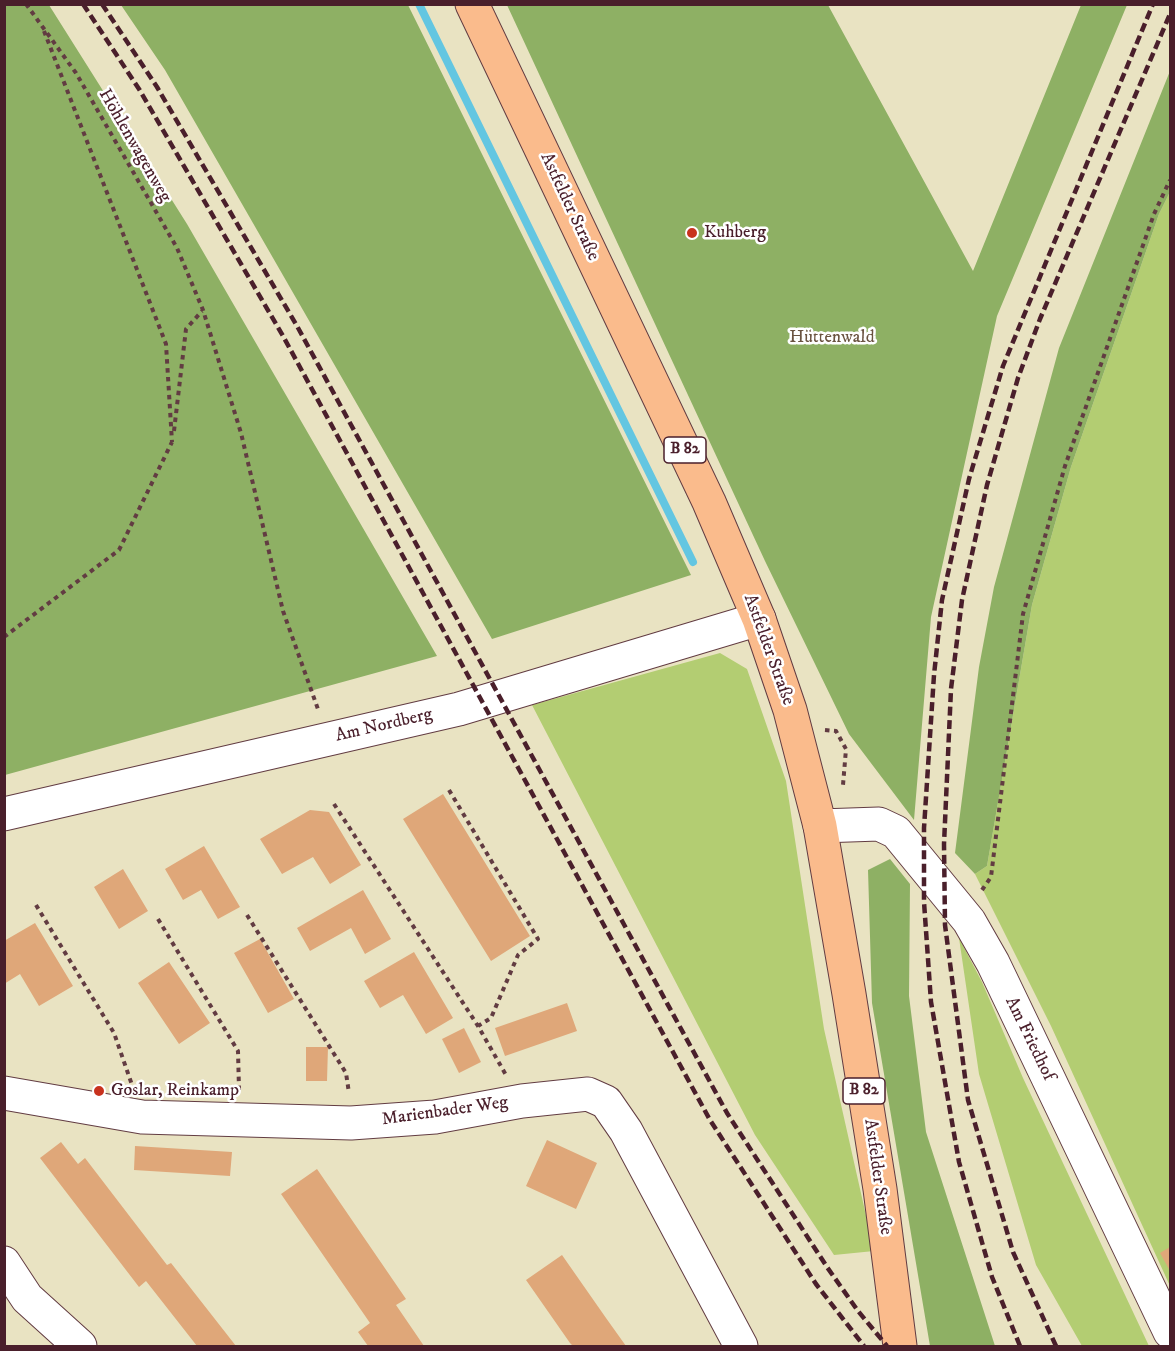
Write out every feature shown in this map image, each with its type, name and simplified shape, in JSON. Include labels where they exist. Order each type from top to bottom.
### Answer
[{"type":"main road","name":"Astfelder Straße","points":[[472,4],[709,502],[759,619],[790,710],[820,826],[880,1189],[900,1347]]},
{"type":"street","name":"Am Nordberg","points":[[4,814],[459,709],[759,619]]},
{"type":"street","name":"Am Friedhof","points":[[820,826],[879,824],[896,832],[969,921],[993,963],[1170,1332]]},
{"type":"street","name":"Marienbader Weg","points":[[4,1093],[142,1118],[351,1123],[435,1117],[522,1101],[588,1094],[606,1102],[626,1131],[741,1347]]},
{"type":"street","points":[[4,1263],[27,1298],[80,1347]]},
{"type":"path","name":"Höhlenwagenweg","points":[[26,4],[76,73],[177,248],[203,310],[242,433],[283,611],[328,739]]},
{"type":"path","points":[[42,26],[166,344],[172,442]]},
{"type":"path","points":[[969,921],[972,906],[991,878],[1023,614],[1065,466],[1154,214],[1170,180]]},
{"type":"path","points":[[4,637],[119,550],[172,442],[186,328],[203,310]]},
{"type":"path","points":[[449,790],[538,939],[518,955],[491,1018],[478,1026]]},
{"type":"path","points":[[334,804],[478,1026],[522,1101]]},
{"type":"path","points":[[36,904],[114,1033],[142,1118]]},
{"type":"path","points":[[247,915],[346,1073],[351,1123]]},
{"type":"path","points":[[158,919],[238,1051],[240,1121]]},
{"type":"green space","points":[[5,4],[49,5],[187,224],[437,656],[5,775]]},
{"type":"green space","points":[[121,5],[408,5],[691,575],[492,639],[165,70]]},
{"type":"green space","name":"Hüttenwald","points":[[507,5],[828,5],[973,271],[1081,5],[1127,5],[997,316],[931,617],[914,820],[849,734],[765,561]]},
{"type":"green space","points":[[1170,71],[1170,192],[1159,214],[1071,467],[1032,605],[987,866],[975,874],[955,853],[979,667],[994,587],[1059,348]]},
{"type":"green space","points":[[1170,192],[1170,1286],[1051,1026],[975,874],[987,866],[1032,605],[1071,467],[1159,214]]},
{"type":"green space","points":[[720,653],[747,669],[786,781],[824,1029],[874,1251],[834,1255],[755,1135],[532,705]]},
{"type":"green space","points":[[890,859],[910,884],[909,996],[926,1132],[995,1346],[930,1346],[872,1003],[868,870]]},
{"type":"green space","points":[[959,938],[982,982],[1023,1078],[1149,1346],[1082,1346],[1036,1265],[979,1074]]},
{"type":"building","points":[[443,794],[530,936],[491,961],[403,819]]},
{"type":"building","points":[[310,810],[329,812],[361,865],[330,884],[313,857],[282,874],[260,839]]},
{"type":"building","points":[[204,846],[240,907],[218,919],[201,890],[183,900],[165,869]]},
{"type":"building","points":[[123,869],[148,911],[119,929],[94,887]]},
{"type":"building","points":[[363,890],[391,939],[365,954],[351,928],[310,951],[297,928]]},
{"type":"building","points":[[35,923],[73,986],[39,1006],[20,974],[4,984],[4,941]]},
{"type":"building","points":[[260,939],[294,999],[268,1013],[234,953]]},
{"type":"building","points":[[414,952],[453,1018],[426,1034],[403,995],[380,1008],[364,981]]},
{"type":"building","points":[[169,962],[210,1023],[179,1044],[138,983]]},
{"type":"building","points":[[567,1003],[577,1031],[505,1056],[495,1028]]},
{"type":"building","points":[[464,1028],[481,1062],[459,1073],[442,1039]]},
{"type":"building","points":[[306,1047],[328,1047],[327,1081],[306,1081]]},
{"type":"building","points":[[547,1140],[597,1163],[576,1209],[526,1186]]},
{"type":"building","points":[[61,1142],[78,1164],[85,1158],[167,1265],[171,1263],[236,1346],[197,1346],[146,1281],[139,1287],[40,1158]]},
{"type":"building","points":[[135,1146],[232,1152],[230,1176],[134,1170]]},
{"type":"building","points":[[317,1169],[406,1299],[396,1305],[424,1346],[368,1346],[358,1332],[370,1323],[281,1194]]},
{"type":"building","points":[[1170,1247],[1170,1271],[1160,1253]]},
{"type":"building","points":[[562,1255],[626,1346],[573,1346],[570,1343],[526,1280]]},
{"type":"waterway","points":[[419,4],[693,562]]},
{"type":"railway","points":[[83,4],[139,89],[283,336],[710,1120],[816,1284],[864,1346]]},
{"type":"railway","points":[[102,4],[157,87],[297,326],[727,1113],[827,1267],[858,1311],[887,1346]]},
{"type":"railway","points":[[1020,1346],[992,1277],[959,1162],[931,1002],[924,902],[924,828],[934,675],[942,600],[969,479],[1003,366],[1153,4]]},
{"type":"railway","points":[[1056,1346],[1013,1252],[968,1100],[945,925],[944,844],[951,689],[962,600],[987,485],[1018,378],[1040,319],[1170,14]]},
{"type":"place","name":"Kuhberg","points":[[692,233]]},
{"type":"place","name":"Goslar, Reinkamp","points":[[99,1091]]}]
